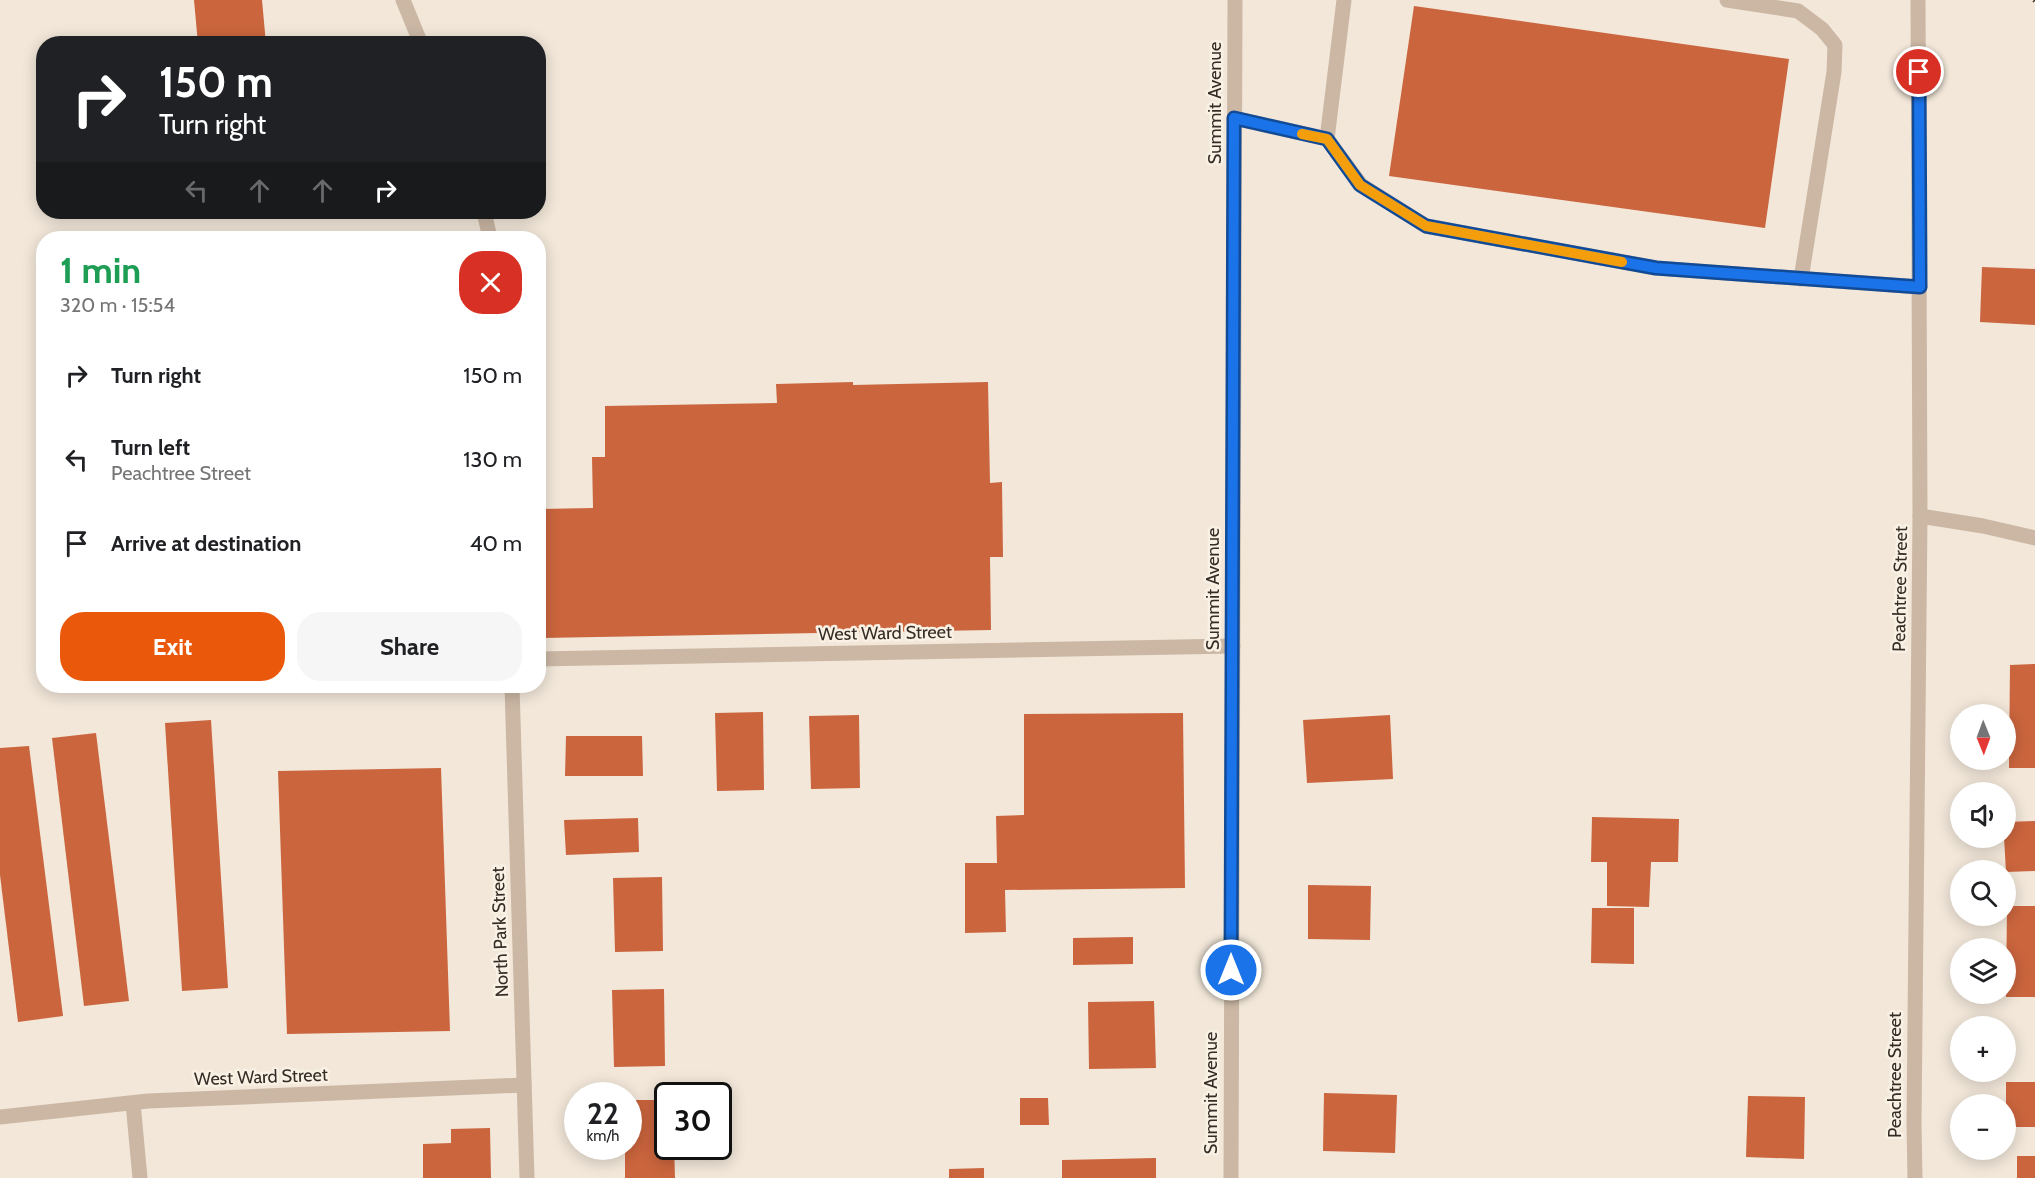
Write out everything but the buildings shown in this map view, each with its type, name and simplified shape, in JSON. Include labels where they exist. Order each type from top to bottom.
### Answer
[{"type":"street","points":[[403,0],[418,36]]},
{"type":"street","name":"Summit Avenue","points":[[1230,1178],[1234,0]]},
{"type":"street","points":[[1327,139],[1344,0]]},
{"type":"street","points":[[1727,0],[1798,10],[1822,29],[1835,45],[1834,72],[1801,279]]},
{"type":"street","name":"Peachtree Street","points":[[1916,1178],[1914,1100],[1920,516],[1918,0]]},
{"type":"street","points":[[1234,118],[1327,139],[1360,185],[1426,226],[1656,268],[1920,287]]},
{"type":"street","points":[[1920,516],[1983,526],[2035,538]]},
{"type":"street","name":"West Ward Street","points":[[546,659],[1233,646]]},
{"type":"street","name":"North Park Street","points":[[512,693],[527,1178]]},
{"type":"street","name":"West Ward Street","points":[[0,1117],[148,1101],[524,1085]]},
{"type":"street","points":[[133,1104],[140,1178]]},
{"type":"slow traffic","points":[[1302,134],[1327,139],[1360,185],[1426,226],[1622,262]]},
{"type":"route","points":[[1231,970],[1234,118],[1327,139],[1360,185],[1426,226],[1656,268],[1920,287],[1919,72]]}]
